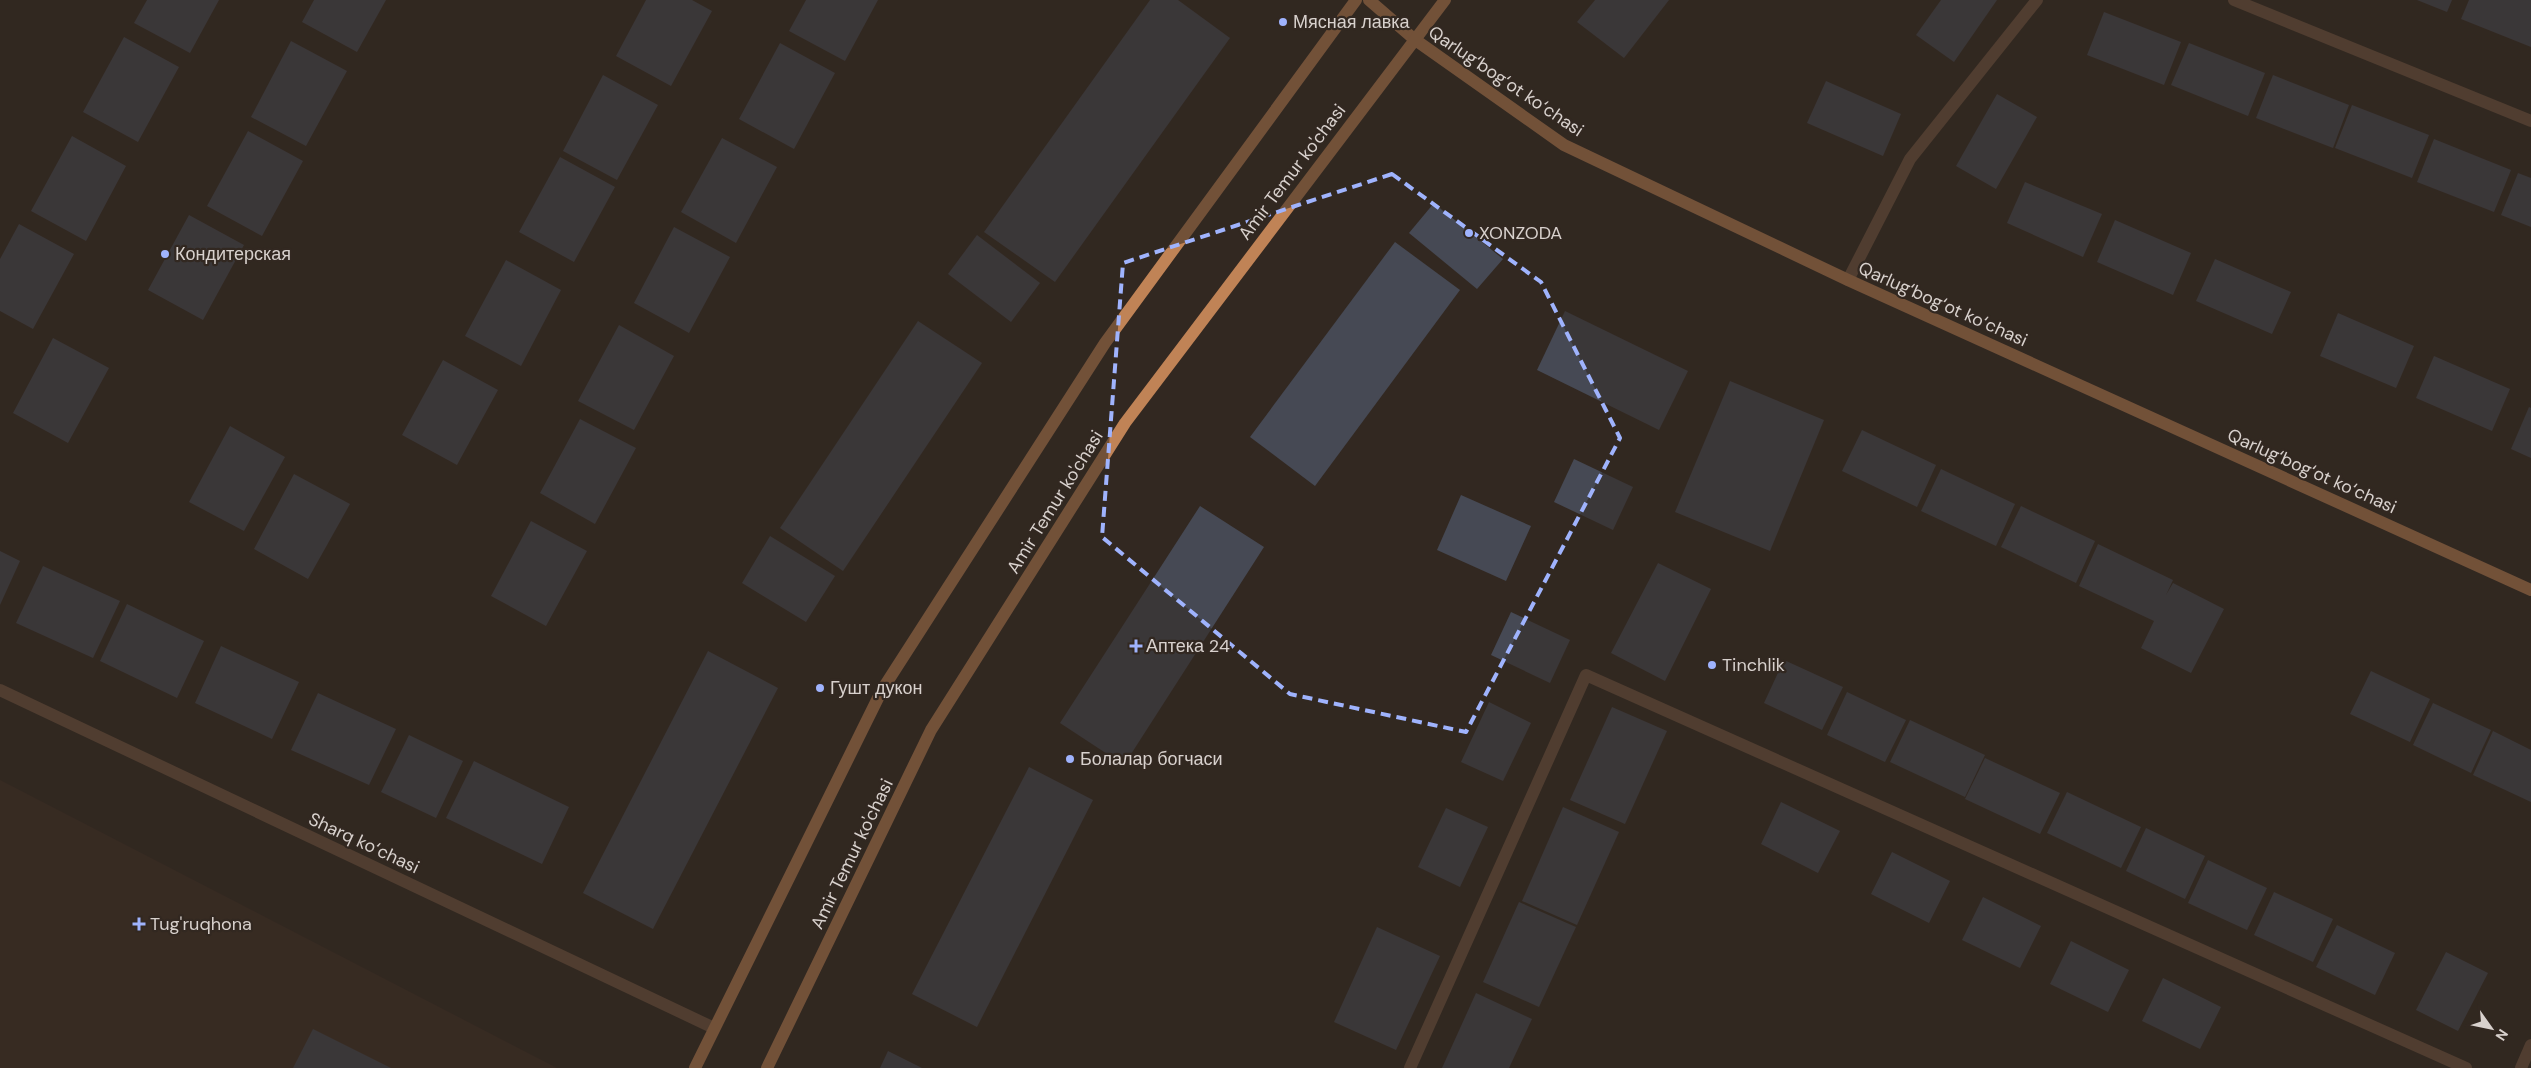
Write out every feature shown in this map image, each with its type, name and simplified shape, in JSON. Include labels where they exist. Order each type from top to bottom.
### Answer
[{"type":"main road","points":[[695,1068],[882,690],[1105,342],[1356,0]]},
{"type":"main road","name":"Qarlug‘bog‘ot ko‘chasi","points":[[1369,0],[1414,39],[1564,145],[1848,280],[2531,590]]},
{"type":"main road","name":"Amir Temur ko'chasi","points":[[767,1068],[931,730],[1125,423],[1445,0]]},
{"type":"street","points":[[1848,280],[1910,159],[2037,0]]},
{"type":"street","points":[[2234,0],[2531,122]]},
{"type":"street","points":[[1410,1068],[1586,675],[2466,1068]]},
{"type":"street","name":"Sharq ko‘chasi","points":[[0,690],[714,1028]]},
{"type":"street","points":[[2521,1068],[2531,1046]]},
{"type":"highlighted area","points":[[1392,174],[1541,282],[1620,438],[1466,732],[1290,694],[1102,537],[1123,263]]},
{"type":"shaded area","name":"Tug'ruqhona","points":[[0,780],[557,1068],[0,1068]]},
{"type":"building","points":[[147,0],[219,0],[190,53],[134,23]]},
{"type":"building","points":[[314,0],[386,0],[357,52],[302,22]]},
{"type":"building","points":[[646,0],[692,0],[712,11],[671,86],[616,56]]},
{"type":"building","points":[[806,0],[878,0],[845,61],[789,31]]},
{"type":"building","points":[[1150,0],[1178,0],[1230,38],[1055,282],[984,232]]},
{"type":"building","points":[[1595,0],[1669,0],[1624,58],[1577,22]]},
{"type":"building","points":[[1941,0],[1997,0],[1954,62],[1916,35]]},
{"type":"building","points":[[2417,0],[2452,0],[2447,12]]},
{"type":"building","points":[[2469,0],[2531,0],[2531,47],[2461,19]]},
{"type":"building","points":[[2104,12],[2181,42],[2164,85],[2087,55]]},
{"type":"building","points":[[124,37],[179,67],[138,142],[83,112]]},
{"type":"building","points":[[291,41],[347,71],[306,146],[251,117]]},
{"type":"building","points":[[780,43],[835,73],[794,149],[739,119]]},
{"type":"building","points":[[2189,43],[2265,73],[2248,116],[2171,85]]},
{"type":"building","points":[[603,75],[658,105],[617,180],[563,151]]},
{"type":"building","points":[[2273,75],[2349,105],[2333,148],[2256,118]]},
{"type":"building","points":[[1826,81],[1901,114],[1883,156],[1807,123]]},
{"type":"building","points":[[1997,94],[2037,117],[1996,189],[1956,166]]},
{"type":"building","points":[[2352,105],[2429,135],[2412,178],[2335,148]]},
{"type":"building","points":[[248,131],[303,161],[262,236],[207,206]]},
{"type":"building","points":[[72,136],[126,166],[86,241],[31,211]]},
{"type":"building","points":[[722,138],[777,167],[736,243],[681,212]]},
{"type":"building","points":[[2434,139],[2511,170],[2494,212],[2417,182]]},
{"type":"building","points":[[560,157],[615,187],[574,262],[519,232]]},
{"type":"building","points":[[2518,173],[2531,178],[2531,227],[2501,215]]},
{"type":"building","points":[[2025,182],[2102,214],[2083,257],[2007,223]]},
{"type":"building","points":[[1434,203],[1503,259],[1477,289],[1409,233]]},
{"type":"building","points":[[189,215],[244,245],[203,320],[148,290]]},
{"type":"building","points":[[2115,220],[2191,253],[2173,295],[2097,262]]},
{"type":"building","points":[[19,224],[74,254],[33,329],[0,311],[0,259]]},
{"type":"building","points":[[674,227],[730,257],[689,333],[634,303]]},
{"type":"building","points":[[977,235],[1040,283],[1011,322],[948,274]]},
{"type":"building","points":[[1395,242],[1460,290],[1315,486],[1250,437]]},
{"type":"building","points":[[2215,259],[2291,292],[2272,334],[2196,301]]},
{"type":"building","points":[[506,260],[561,290],[521,366],[465,336]]},
{"type":"building","points":[[1565,311],[1688,371],[1659,430],[1537,370]]},
{"type":"building","points":[[2338,313],[2414,346],[2396,388],[2320,356]]},
{"type":"building","points":[[918,321],[982,363],[843,571],[780,528]]},
{"type":"building","points":[[619,325],[674,356],[634,430],[578,401]]},
{"type":"building","points":[[53,338],[109,368],[68,443],[13,413]]},
{"type":"building","points":[[2434,356],[2510,389],[2492,431],[2416,398]]},
{"type":"building","points":[[443,360],[498,390],[457,465],[402,435]]},
{"type":"building","points":[[1730,381],[1824,420],[1770,551],[1675,512]]},
{"type":"building","points":[[2529,407],[2531,408],[2531,458],[2511,449]]},
{"type":"building","points":[[580,419],[636,448],[595,524],[540,493]]},
{"type":"building","points":[[230,426],[285,457],[244,531],[189,502]]},
{"type":"building","points":[[1862,430],[1936,465],[1917,507],[1842,471]]},
{"type":"building","points":[[1574,459],[1633,487],[1613,530],[1554,502]]},
{"type":"building","points":[[1941,469],[2015,504],[1996,546],[1921,511]]},
{"type":"building","points":[[294,474],[350,504],[308,579],[254,549]]},
{"type":"building","points":[[1461,495],[1531,526],[1506,581],[1437,550]]},
{"type":"building","points":[[1200,506],[1264,547],[1124,765],[1060,723]]},
{"type":"building","points":[[2021,506],[2095,541],[2076,583],[2001,547]]},
{"type":"building","points":[[531,521],[587,551],[546,626],[491,596]]},
{"type":"building","points":[[770,536],[835,576],[806,622],[742,583]]},
{"type":"building","points":[[2098,544],[2173,580],[2166,595],[2173,583],[2224,609],[2191,673],[2141,648],[2154,621],[2079,586]]},
{"type":"building","points":[[0,551],[20,561],[0,605]]},
{"type":"building","points":[[1658,563],[1711,589],[1665,681],[1611,653]]},
{"type":"building","points":[[43,566],[120,601],[93,658],[16,623]]},
{"type":"building","points":[[127,604],[204,641],[177,698],[100,661]]},
{"type":"building","points":[[1511,612],[1570,640],[1550,683],[1491,655]]},
{"type":"building","points":[[221,646],[299,682],[272,739],[195,703]]},
{"type":"building","points":[[708,651],[778,688],[653,929],[583,893]]},
{"type":"building","points":[[1784,660],[1843,687],[1822,730],[1764,703]]},
{"type":"building","points":[[2371,671],[2430,699],[2410,742],[2350,714]]},
{"type":"building","points":[[1847,692],[1906,720],[1885,762],[1827,735]]},
{"type":"building","points":[[318,693],[396,729],[369,785],[291,750]]},
{"type":"building","points":[[1489,702],[1531,723],[1503,781],[1461,762]]},
{"type":"building","points":[[2433,703],[2491,730],[2471,773],[2413,745]]},
{"type":"building","points":[[1612,707],[1667,731],[1625,824],[1570,800]]},
{"type":"building","points":[[1910,720],[1985,755],[1965,797],[1890,762]]},
{"type":"building","points":[[2493,731],[2531,750],[2531,802],[2473,775]]},
{"type":"building","points":[[409,735],[463,761],[436,818],[381,792]]},
{"type":"building","points":[[1985,758],[2060,793],[2040,834],[1965,799]]},
{"type":"building","points":[[474,761],[569,807],[542,864],[446,818]]},
{"type":"building","points":[[1029,767],[1093,800],[977,1027],[912,994]]},
{"type":"building","points":[[2067,792],[2141,827],[2121,868],[2047,833]]},
{"type":"building","points":[[1781,802],[1840,831],[1818,873],[1761,844]]},
{"type":"building","points":[[1563,807],[1619,832],[1577,925],[1522,901]]},
{"type":"building","points":[[1446,808],[1488,827],[1460,887],[1418,867]]},
{"type":"building","points":[[2146,828],[2205,856],[2185,899],[2126,871]]},
{"type":"building","points":[[1892,852],[1950,881],[1929,923],[1871,894]]},
{"type":"building","points":[[2208,860],[2267,888],[2247,930],[2188,903]]},
{"type":"building","points":[[2274,892],[2333,919],[2313,962],[2254,935]]},
{"type":"building","points":[[1983,897],[2041,926],[2020,968],[1962,940]]},
{"type":"building","points":[[1519,902],[1576,927],[1539,1007],[1483,982]]},
{"type":"building","points":[[2337,925],[2395,953],[2375,995],[2316,967]]},
{"type":"building","points":[[1377,927],[1440,956],[1396,1050],[1334,1022]]},
{"type":"building","points":[[2071,941],[2129,970],[2108,1012],[2050,984]]},
{"type":"building","points":[[2446,952],[2488,973],[2458,1031],[2416,1010]]},
{"type":"building","points":[[2163,978],[2221,1007],[2200,1049],[2142,1021]]},
{"type":"building","points":[[1476,993],[1532,1019],[1509,1068],[1442,1068]]},
{"type":"building","points":[[313,1029],[391,1068],[293,1068]]},
{"type":"building","points":[[888,1051],[922,1068],[880,1068]]},
{"type":"place","name":"Мясная лавка","points":[[1283,22]]},
{"type":"place","name":"XONZODA","points":[[1469,233]]},
{"type":"place","name":"Кондитерская","points":[[165,254]]},
{"type":"place","name":"Аптека 24","points":[[1136,646]]},
{"type":"place","name":"Tinchlik","points":[[1712,665]]},
{"type":"place","name":"Гушт дукон","points":[[820,688]]},
{"type":"place","name":"Болалар богчаси","points":[[1070,759]]},
{"type":"place","name":"Tug'ruqhona","points":[[139,924]]}]
